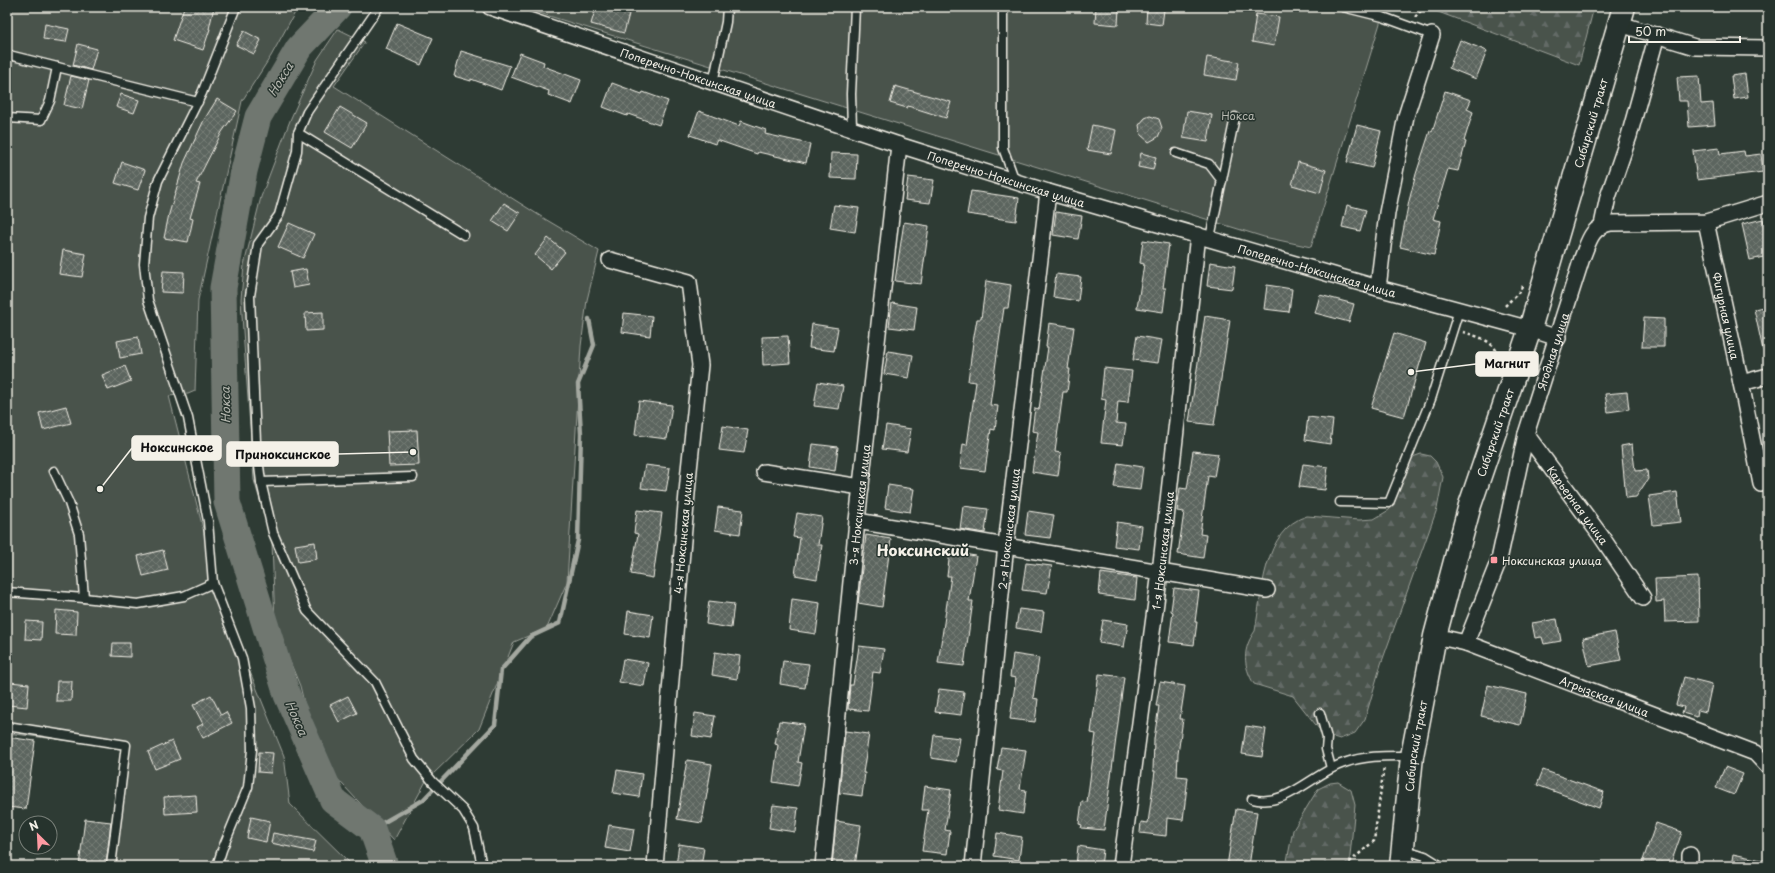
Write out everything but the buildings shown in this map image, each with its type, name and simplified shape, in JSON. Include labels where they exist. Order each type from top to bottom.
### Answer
[{"type":"main road","name":"Сибирский тракт","points":[[1402,858],[1412,756],[1436,636],[1470,505],[1530,329],[1622,16]]},
{"type":"street","name":"Поперечно-Ноксинская улица","points":[[490,7],[899,145],[1048,192],[1204,236],[1378,288],[1558,338]]},
{"type":"street","points":[[1622,16],[1657,35],[1696,47],[1768,48]]},
{"type":"street","points":[[1378,288],[1387,213],[1405,124],[1432,35]]},
{"type":"street","points":[[1657,35],[1629,136],[1608,197],[1602,225],[1611,223],[1706,222],[1768,203]]},
{"type":"street","name":"3-я Ноксинская улица","points":[[823,866],[857,521],[899,145]]},
{"type":"street","name":"2-я Ноксинская улица","points":[[974,866],[1006,545],[1048,192]]},
{"type":"street","name":"Фигурная улица","points":[[1706,222],[1742,383],[1761,484]]},
{"type":"street","name":"Ягодная улица","points":[[1466,643],[1499,560],[1526,434],[1558,338],[1582,258],[1591,236],[1602,225]]},
{"type":"street","name":"1-я Ноксинская улица","points":[[1121,866],[1204,236]]},
{"type":"street","name":"4-я Ноксинская улица","points":[[610,260],[689,282],[700,365],[689,470],[655,866]]},
{"type":"street","points":[[1742,383],[1768,376]]},
{"type":"street","name":"Карьерная улица","points":[[1526,434],[1601,536],[1643,598]]},
{"type":"street","points":[[764,472],[861,487]]},
{"type":"street","points":[[857,521],[1266,590]]},
{"type":"street","name":"Агрызская улица","points":[[1436,636],[1466,643],[1755,753],[1768,767]]},
{"type":"lane","points":[[217,866],[248,787],[252,750],[251,708],[242,658],[213,583],[208,521],[188,418],[148,300],[144,264],[148,218],[158,181],[198,102],[236,7]]},
{"type":"lane","points":[[379,7],[307,112],[298,133],[297,151],[279,215],[258,244],[250,296],[256,442],[261,482],[273,533],[307,611],[375,682],[414,759],[432,782],[463,810],[474,828],[482,866]]},
{"type":"lane","points":[[713,83],[726,22],[727,7]]},
{"type":"lane","points":[[852,128],[851,94],[855,7]]},
{"type":"lane","points":[[1003,7],[1003,148],[1015,181]]},
{"type":"lane","points":[[1343,7],[1383,17],[1432,35]]},
{"type":"lane","points":[[13,56],[198,102]]},
{"type":"lane","points":[[7,118],[41,120],[50,101],[57,67]]},
{"type":"lane","points":[[1204,236],[1222,181],[1234,117]]},
{"type":"lane","points":[[298,133],[464,235]]},
{"type":"lane","points":[[1176,153],[1209,164],[1222,181]]},
{"type":"lane","points":[[1340,502],[1388,503],[1431,398],[1459,310]]},
{"type":"lane","points":[[54,471],[69,503],[79,534],[84,598]]},
{"type":"lane","points":[[261,482],[412,477]]},
{"type":"lane","points":[[7,592],[138,604],[184,596],[213,583]]},
{"type":"lane","points":[[1320,713],[1327,738],[1326,749],[1330,768]]},
{"type":"lane","points":[[7,726],[126,745],[111,866]]},
{"type":"lane","points":[[1252,799],[1264,802],[1285,796],[1330,768],[1345,762],[1372,756],[1412,756]]},
{"type":"lane","points":[[1402,858],[1425,856],[1441,866]]},
{"type":"path","points":[[1453,329],[1484,338],[1491,343],[1497,352],[1499,361]]},
{"type":"path","points":[[1345,866],[1374,841],[1386,756]]},
{"type":"green space","points":[[7,7],[298,7],[271,56],[242,101],[198,300],[195,391],[188,394],[169,396],[217,583],[244,657],[284,756],[290,804],[353,866],[110,866],[128,748],[7,733]]},
{"type":"green space","name":"Нокса","points":[[520,7],[1385,7],[1311,247],[1264,237]]},
{"type":"green space","points":[[1425,7],[1594,7],[1579,65]]},
{"type":"green space","points":[[338,29],[365,42],[334,86],[545,219],[599,251],[587,300],[581,346],[567,582],[547,628],[514,642],[479,729],[426,781],[394,840],[332,773],[309,723],[300,686],[275,625],[272,542],[254,480],[243,331],[241,299],[244,265],[261,197],[291,118],[317,60]]},
{"type":"green space","points":[[1421,454],[1430,456],[1436,462],[1443,477],[1437,509],[1381,664],[1365,719],[1355,733],[1340,739],[1323,734],[1293,696],[1254,684],[1248,671],[1246,664],[1246,651],[1255,631],[1267,564],[1273,548],[1281,534],[1292,523],[1307,516],[1359,520],[1374,519],[1389,510],[1394,504],[1402,467],[1407,459]]},
{"type":"green space","points":[[1338,782],[1351,790],[1355,805],[1349,866],[1286,866],[1293,830],[1318,789],[1330,783]]},
{"type":"waterway","name":"Нокса","points":[[338,7],[299,48],[258,117],[244,171],[223,288],[227,502],[287,695],[333,800],[372,829],[385,866]]},
{"type":"waterway","points":[[372,829],[423,800],[495,725],[501,670],[530,637],[560,623],[578,540],[581,434],[578,384],[594,345],[589,319]]},
{"type":"place","name":"Магнит","points":[[1411,372]]},
{"type":"place","name":"Приноксинское","points":[[413,452]]},
{"type":"place","name":"Ноксинское","points":[[100,489]]},
{"type":"place","name":"Ноксинская улица","points":[[1494,560]]},
{"type":"district","name":"Ноксинский","points":[[923,549]]}]
